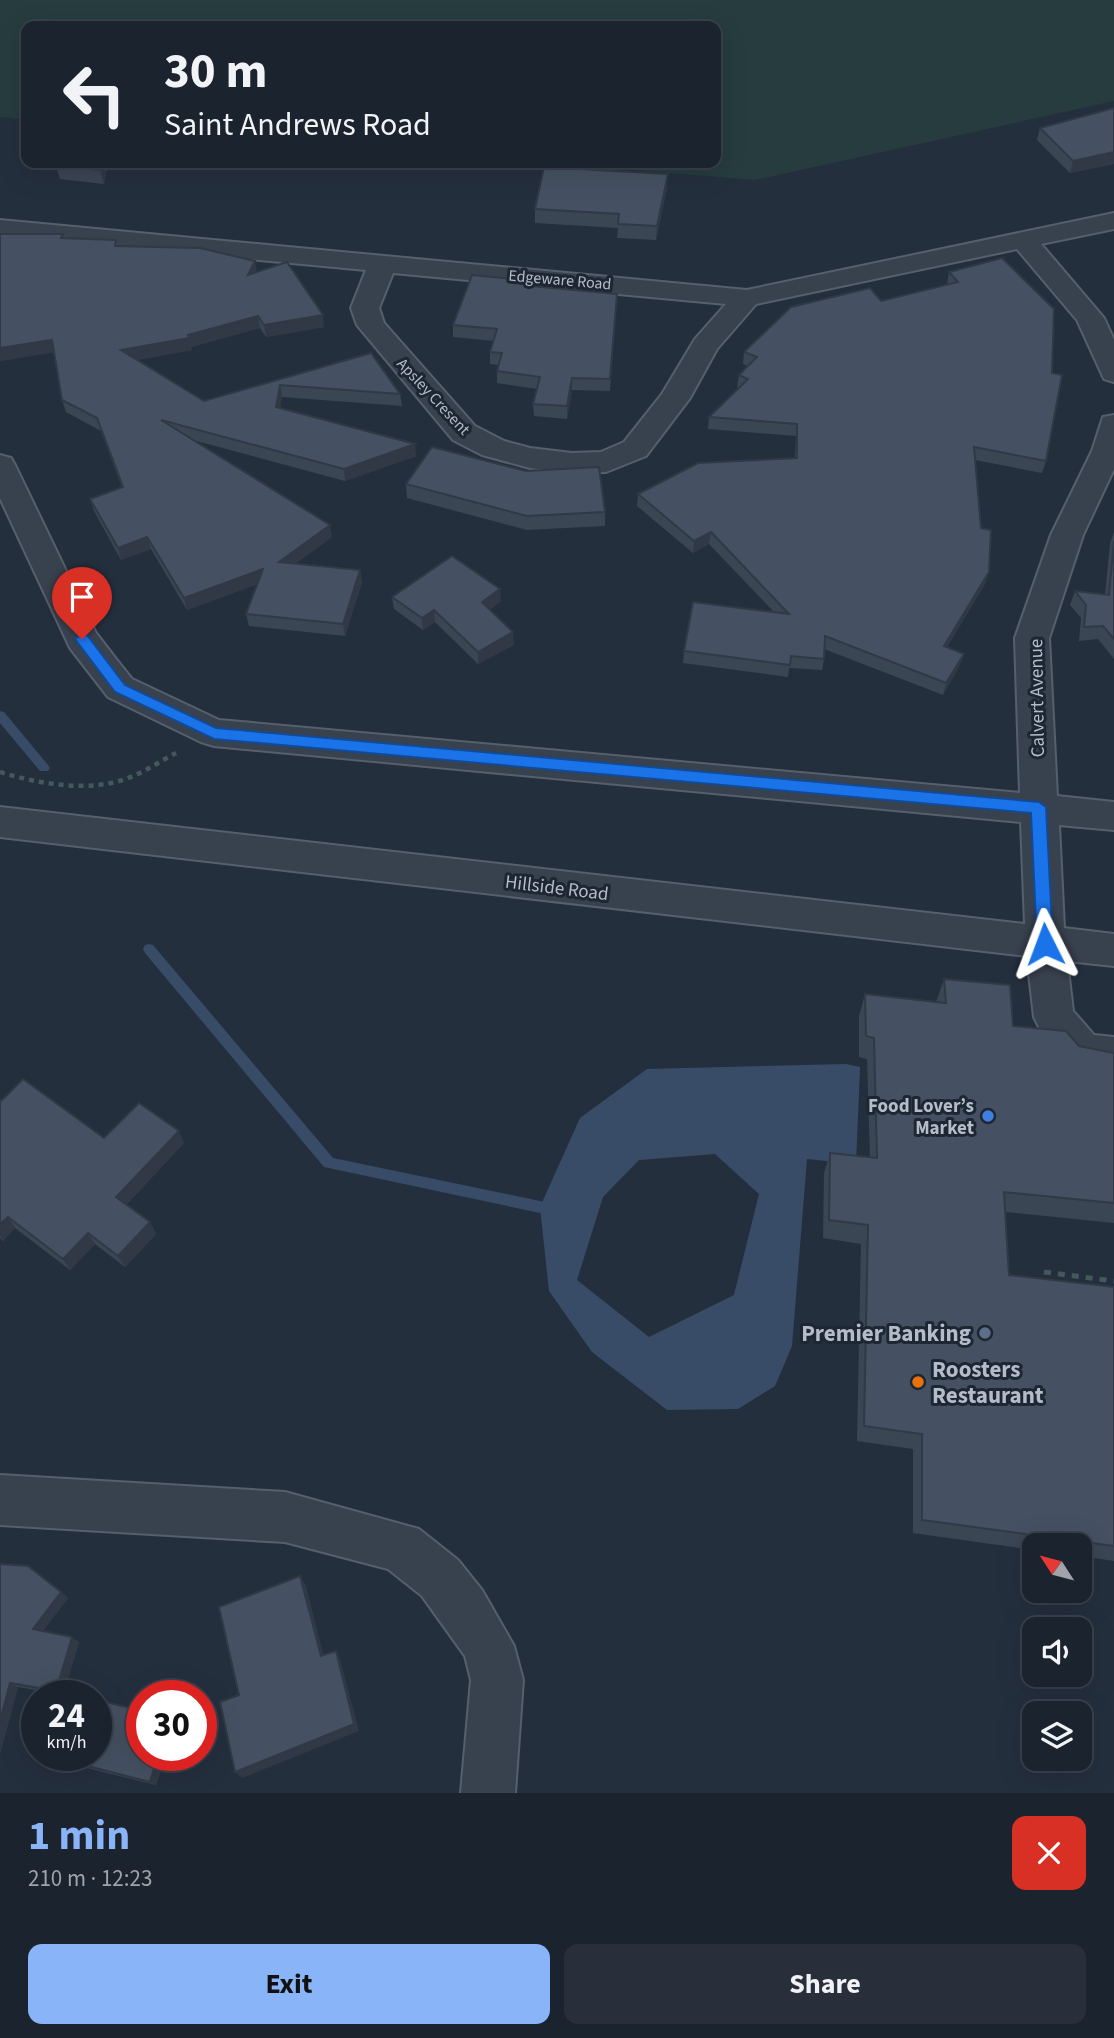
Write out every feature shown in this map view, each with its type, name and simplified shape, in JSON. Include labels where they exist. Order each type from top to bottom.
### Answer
[{"type":"street","name":"Edgeware Road","points":[[0,228],[747,298],[1025,242],[1114,221]]},
{"type":"street","points":[[1025,242],[1090,318],[1114,373]]},
{"type":"street","name":"Apsley Cresent","points":[[383,263],[365,308],[371,325],[464,433],[493,447],[530,458],[572,463],[606,462],[635,449],[675,398],[705,345],[747,298]]},
{"type":"street","name":"Calvert Avenue","points":[[1114,424],[1107,451],[1066,535],[1032,638],[1045,944],[1054,1017],[1083,1051],[1114,1055]]},
{"type":"street","points":[[0,465],[82,639],[120,688],[214,733],[1114,816]]},
{"type":"street","name":"Hillside Road","points":[[0,822],[1114,950]]},
{"type":"street","points":[[0,1500],[285,1517],[401,1547],[440,1578],[464,1608],[488,1646],[496,1680],[488,1793]]},
{"type":"path","points":[[0,772],[18,778],[75,784],[123,780],[214,733]]},
{"type":"path","points":[[1044,1272],[1114,1281]]},
{"type":"green space","points":[[0,0],[1114,0],[1114,101],[755,180],[606,168],[721,168],[721,21],[21,21],[21,119],[0,117]]},
{"type":"water","points":[[846,1064],[860,1067],[856,1164],[807,1159],[792,1346],[775,1386],[738,1409],[667,1410],[592,1352],[549,1291],[540,1207],[580,1118],[647,1069]],"holes":[[[715,1154],[759,1194],[734,1295],[649,1337],[577,1280],[603,1197],[639,1160]]]},
{"type":"building","points":[[1114,108],[1114,152],[1073,161],[1040,128]]},
{"type":"building","points":[[544,168],[668,174],[657,226],[618,224],[619,214],[535,209]]},
{"type":"building","points":[[0,234],[63,234],[61,238],[116,240],[115,246],[200,248],[255,261],[248,275],[287,262],[323,315],[264,325],[258,316],[188,335],[189,338],[121,350],[204,401],[371,353],[400,394],[280,385],[276,407],[415,444],[344,469],[161,420],[330,525],[279,562],[360,570],[343,624],[246,614],[263,569],[184,598],[147,537],[118,548],[90,499],[123,487],[97,418],[62,400],[52,340],[0,348]]},
{"type":"building","points":[[1002,258],[1054,309],[1052,373],[1062,375],[1046,461],[974,447],[981,528],[991,530],[989,572],[944,646],[964,654],[946,683],[825,636],[824,659],[791,656],[790,665],[684,651],[693,602],[789,614],[711,532],[694,541],[638,494],[698,463],[797,458],[797,424],[709,417],[748,379],[739,375],[757,357],[744,352],[791,307],[870,288],[881,301],[958,282],[949,272]]},
{"type":"building","points":[[472,275],[534,281],[533,286],[617,294],[610,379],[572,378],[567,406],[533,404],[540,377],[497,371],[502,353],[490,352],[497,329],[453,325]]},
{"type":"building","points":[[432,447],[526,471],[599,467],[605,512],[527,516],[406,484]]},
{"type":"building","points":[[1114,541],[1114,639],[1103,626],[1084,627],[1086,605],[1075,591],[1109,595]]},
{"type":"building","points":[[452,556],[500,589],[482,602],[513,632],[478,652],[434,610],[422,618],[392,597]]},
{"type":"building","points":[[944,979],[1010,985],[1013,1026],[1066,1031],[1079,1046],[1114,1053],[1114,1203],[1004,1192],[1009,1275],[1114,1287],[1114,1546],[1092,1543],[1092,1533],[1022,1534],[922,1520],[922,1434],[864,1426],[868,1225],[829,1220],[830,1153],[877,1158],[874,1038],[866,1036],[865,994],[946,1003]]},
{"type":"building","points":[[23,1079],[104,1138],[139,1103],[179,1131],[116,1197],[150,1222],[118,1256],[88,1233],[63,1259],[8,1217],[0,1224],[0,1102]]},
{"type":"building","points":[[0,1564],[28,1566],[61,1592],[33,1629],[72,1637],[59,1680],[21,1680],[21,1685],[10,1683],[0,1721]]},
{"type":"building","points":[[300,1576],[321,1656],[336,1651],[354,1724],[235,1772],[220,1702],[239,1695],[219,1607]]},
{"type":"building","points":[[112,1704],[126,1707],[126,1771],[153,1771],[150,1782],[107,1771],[112,1771]]},
{"type":"waterway","points":[[0,715],[44,768]]},
{"type":"waterway","points":[[149,949],[329,1163],[540,1207]]},
{"type":"place","name":"Food Lover’s Market","points":[[988,1116]]},
{"type":"place","name":"Premier Banking","points":[[985,1333]]},
{"type":"place","name":"Roosters Restaurant","points":[[918,1382]]},
{"type":"route","points":[[82,639],[120,688],[170,715],[214,733],[1039,807],[1045,944]]}]
